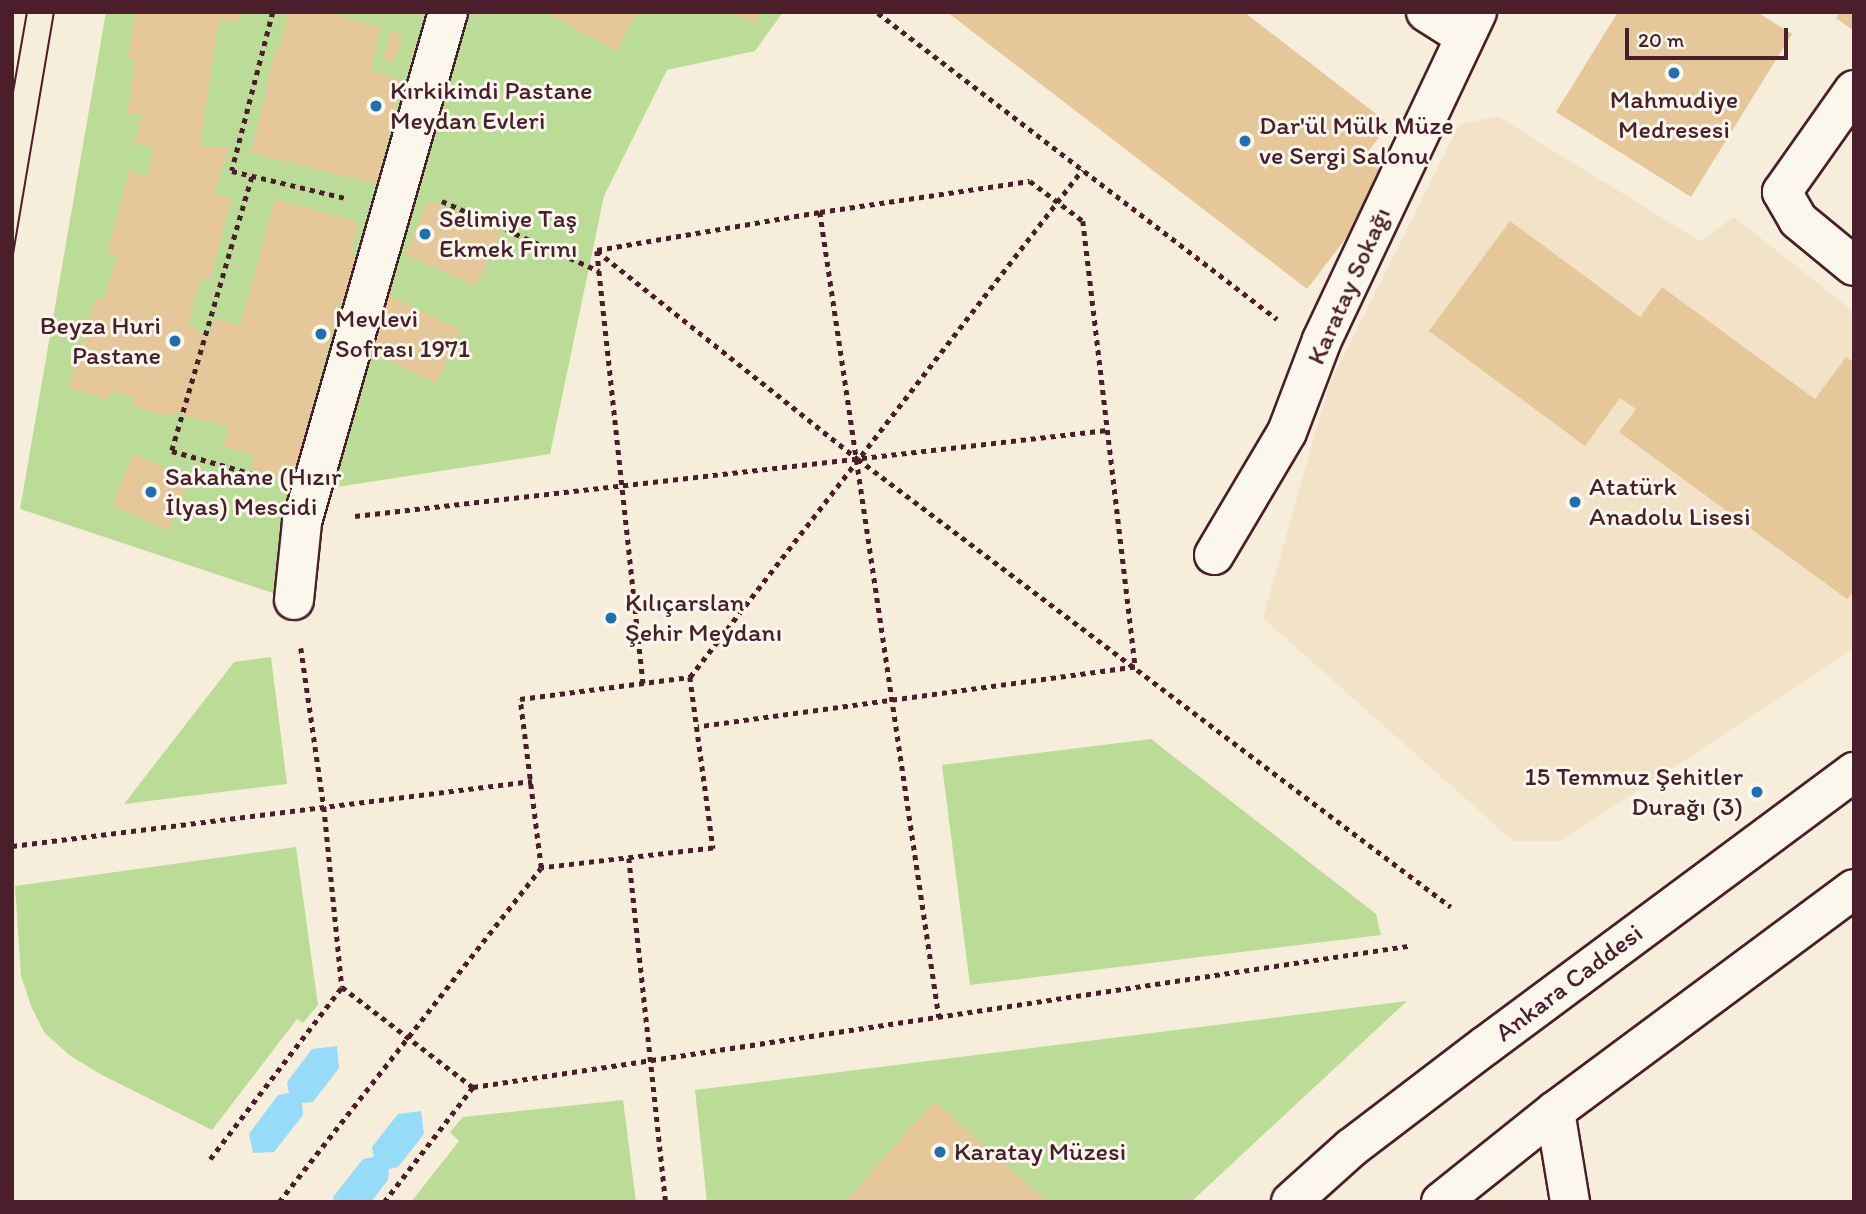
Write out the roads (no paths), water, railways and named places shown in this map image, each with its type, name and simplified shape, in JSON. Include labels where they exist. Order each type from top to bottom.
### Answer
[{"type":"street","points":[[294,600],[306,507],[448,12]]},
{"type":"street","points":[[1426,12],[1471,24]]},
{"type":"street","name":"Karatay Sokağı","points":[[1214,555],[1287,432],[1322,340],[1471,24]]},
{"type":"street","points":[[1854,90],[1783,192],[1798,220],[1854,266]]},
{"type":"street","name":"Ankara Caddesi","points":[[1291,1202],[1352,1148],[1474,1054],[1854,772]]},
{"type":"street","points":[[1441,1202],[1555,1111],[1854,889]]},
{"type":"street","points":[[1555,1111],[1570,1202]]},
{"type":"water","points":[[337,1046],[339,1068],[313,1102],[302,1103],[303,1115],[274,1152],[253,1153],[249,1134],[278,1095],[289,1093],[287,1082],[312,1049]]},
{"type":"water","points":[[421,1111],[424,1134],[398,1167],[389,1169],[388,1180],[371,1202],[334,1202],[333,1197],[363,1159],[374,1157],[372,1147],[398,1114]]},
{"type":"tram line","points":[[12,98],[27,12]]},
{"type":"tram line","points":[[12,260],[54,12]]},
{"type":"place","name":"Mahmudiye Medresesi","points":[[1674,73]]},
{"type":"place","name":"Kırkikindi Pastane Meydan Evleri","points":[[376,106]]},
{"type":"place","name":"Dar'ül Mülk Müze ve Sergi Salonu","points":[[1245,141]]},
{"type":"place","name":"Selimiye Taş Ekmek Fırını","points":[[425,234]]},
{"type":"place","name":"Mevlevi Sofrası 1971","points":[[321,334]]},
{"type":"place","name":"Beyza Huri Pastane","points":[[175,341]]},
{"type":"place","name":"Sakahane (Hızır İlyas) Mescidi","points":[[151,492]]},
{"type":"place","name":"Atatürk Anadolu Lisesi","points":[[1575,502]]},
{"type":"place","name":"Kılıçarslan Şehir Meydanı","points":[[611,618]]},
{"type":"place","name":"15 Temmuz Şehitler Durağı (3)","points":[[1757,792]]},
{"type":"place","name":"Karatay Müzesi","points":[[940,1152]]}]
